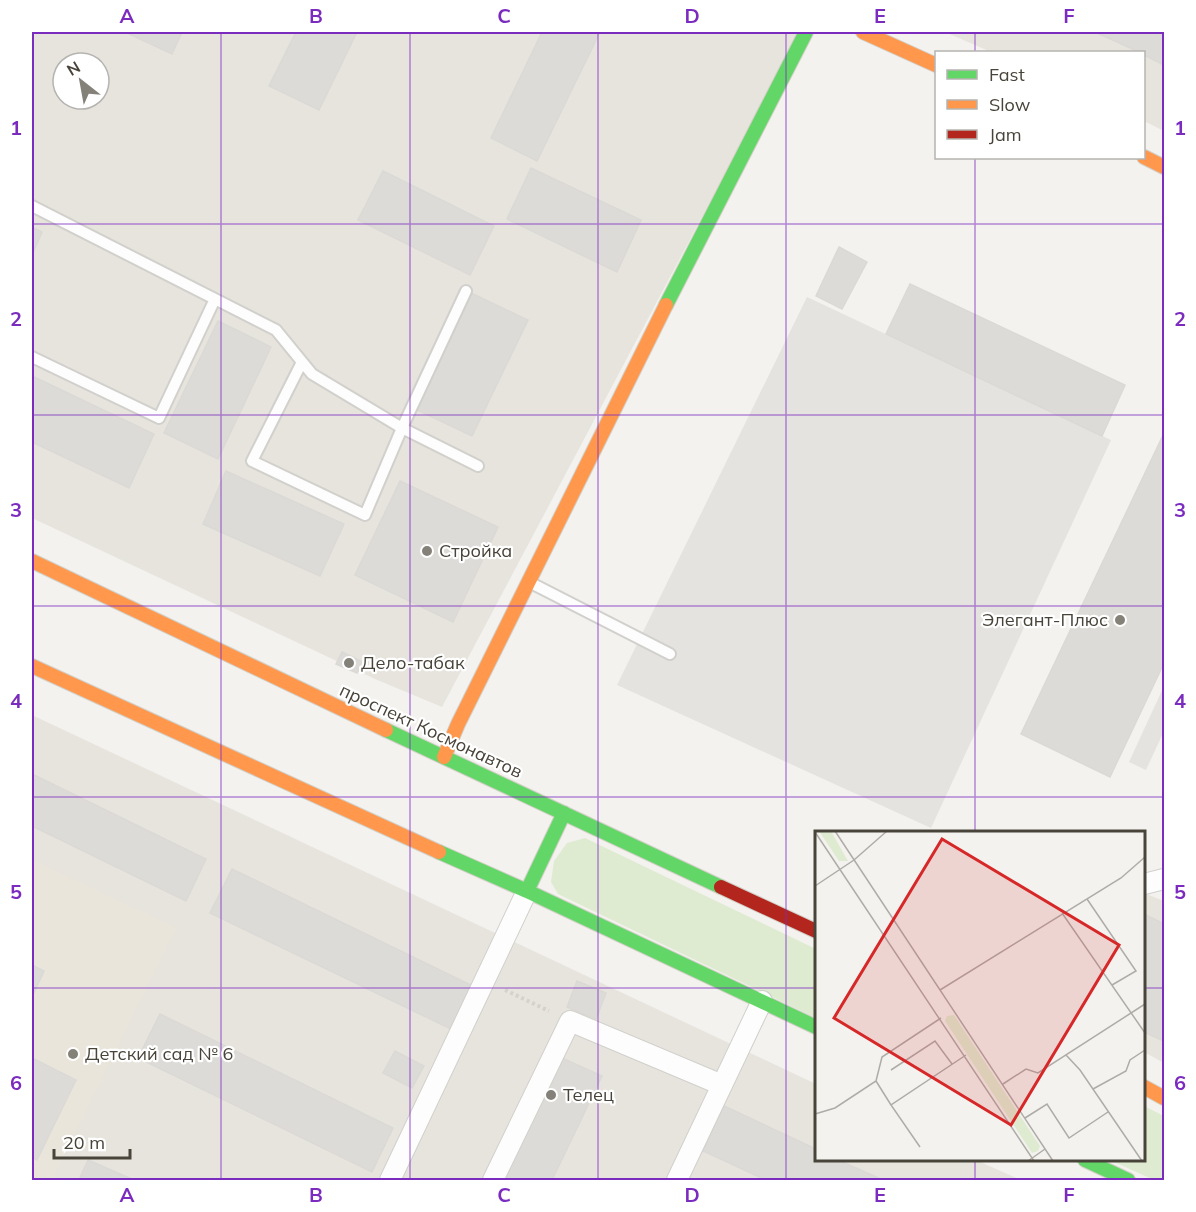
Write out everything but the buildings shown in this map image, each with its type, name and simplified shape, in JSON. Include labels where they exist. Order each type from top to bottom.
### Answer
[{"type":"main road","points":[[444,757],[458,724],[650,337],[806,32]]},
{"type":"main road","points":[[863,32],[935,65]]},
{"type":"main road","points":[[1145,158],[1164,167]]},
{"type":"main road","name":"проспект Космонавтов","points":[[32,561],[362,719],[815,931]]},
{"type":"main road","points":[[32,666],[528,891],[815,1027]]},
{"type":"main road","points":[[528,891],[564,813]]},
{"type":"main road","points":[[1145,1088],[1164,1098]]},
{"type":"main road","points":[[1087,1161],[1128,1180]]},
{"type":"street","points":[[1145,884],[1164,879]]},
{"type":"street","points":[[390,1180],[528,891]]},
{"type":"street","points":[[677,1180],[762,1001]]},
{"type":"street","points":[[493,1180],[570,1021],[722,1085]]},
{"type":"lane","points":[[32,206],[276,330],[312,374],[402,428],[478,466]]},
{"type":"lane","points":[[302,362],[252,461],[365,516],[402,428],[466,291]]},
{"type":"lane","points":[[32,357],[159,418],[215,299]]},
{"type":"lane","points":[[529,582],[670,654]]},
{"type":"path","points":[[485,981],[570,1021]]},
{"type":"shaded area","points":[[32,32],[800,32],[442,707],[375,679],[32,518]]},
{"type":"shaded area","points":[[945,32],[1164,32],[1164,131],[1145,122],[1145,51],[989,51]]},
{"type":"shaded area","points":[[807,297],[1111,440],[931,828],[617,685]]},
{"type":"shaded area","points":[[1164,686],[1164,731],[1146,770],[1129,762]]},
{"type":"shaded area","points":[[32,715],[815,1084],[815,1161],[978,1161],[1021,1180],[32,1180]]},
{"type":"shaded area","name":"Детский сад № 6","points":[[32,860],[176,928],[52,1180],[32,1180]]},
{"type":"shaded area","points":[[1145,893],[1164,901],[1164,1063],[1145,1053]]},
{"type":"green space","points":[[585,838],[815,949],[815,1018],[558,894],[551,882],[554,861],[567,843]]},
{"type":"green space","points":[[1145,1106],[1164,1116],[1164,1180],[1154,1180],[1112,1161],[1145,1161]]},
{"type":"traffic: fast","points":[[666,305],[806,32]]},
{"type":"traffic: fast","points":[[386,730],[721,887]]},
{"type":"traffic: fast","points":[[527,891],[564,813]]},
{"type":"traffic: fast","points":[[439,852],[815,1027]]},
{"type":"traffic: fast","points":[[1087,1161],[1128,1180]]},
{"type":"traffic: slow","points":[[863,32],[935,65]]},
{"type":"traffic: slow","points":[[1145,158],[1164,167]]},
{"type":"traffic: slow","points":[[444,757],[458,724],[666,305]]},
{"type":"traffic: slow","points":[[32,561],[386,730]]},
{"type":"traffic: slow","points":[[32,666],[439,852]]},
{"type":"traffic: slow","points":[[1145,1088],[1164,1098]]},
{"type":"traffic: jam","points":[[721,887],[815,931]]},
{"type":"place","name":"Стройка","points":[[427,551]]},
{"type":"place","name":"Элегант-Плюс","points":[[1120,620]]},
{"type":"place","name":"Дело-табак","points":[[349,663]]},
{"type":"place","name":"Детский сад № 6","points":[[73,1054]]},
{"type":"place","name":"Телец","points":[[551,1095]]}]
